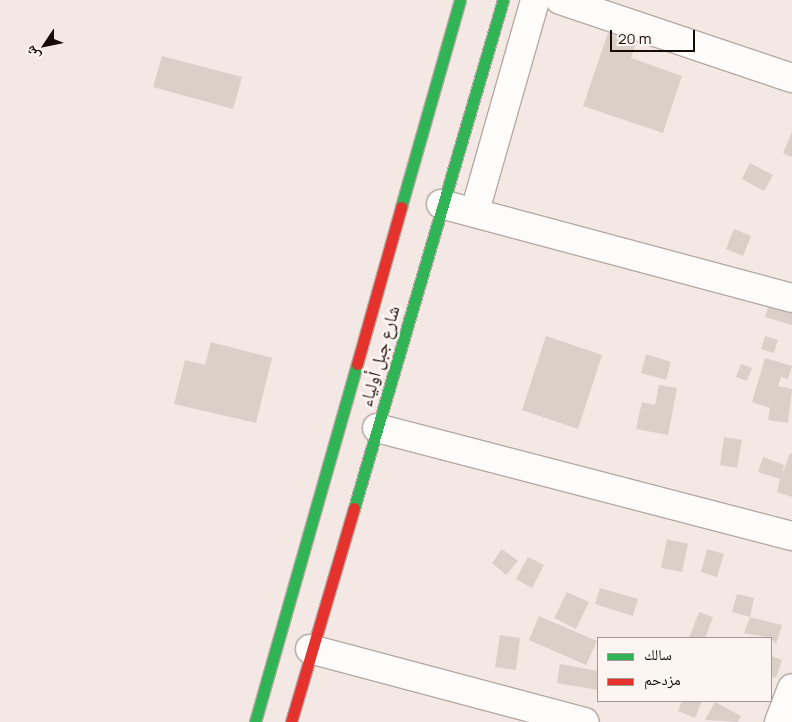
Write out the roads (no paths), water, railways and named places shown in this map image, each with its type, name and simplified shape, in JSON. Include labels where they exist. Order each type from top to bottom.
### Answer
[{"type":"main road","name":"شارع جبل أولياء","points":[[255,722],[460,0]]},
{"type":"main road","name":"شارع جبل أولياء","points":[[291,722],[310,649],[503,0]]},
{"type":"street","points":[[475,210],[535,0]]},
{"type":"street","points":[[560,0],[792,78]]},
{"type":"street","points":[[442,204],[475,210],[792,298]]},
{"type":"street","points":[[376,428],[792,536]]},
{"type":"street","points":[[310,649],[584,722]]},
{"type":"street","points":[[779,722],[792,688]]}]
